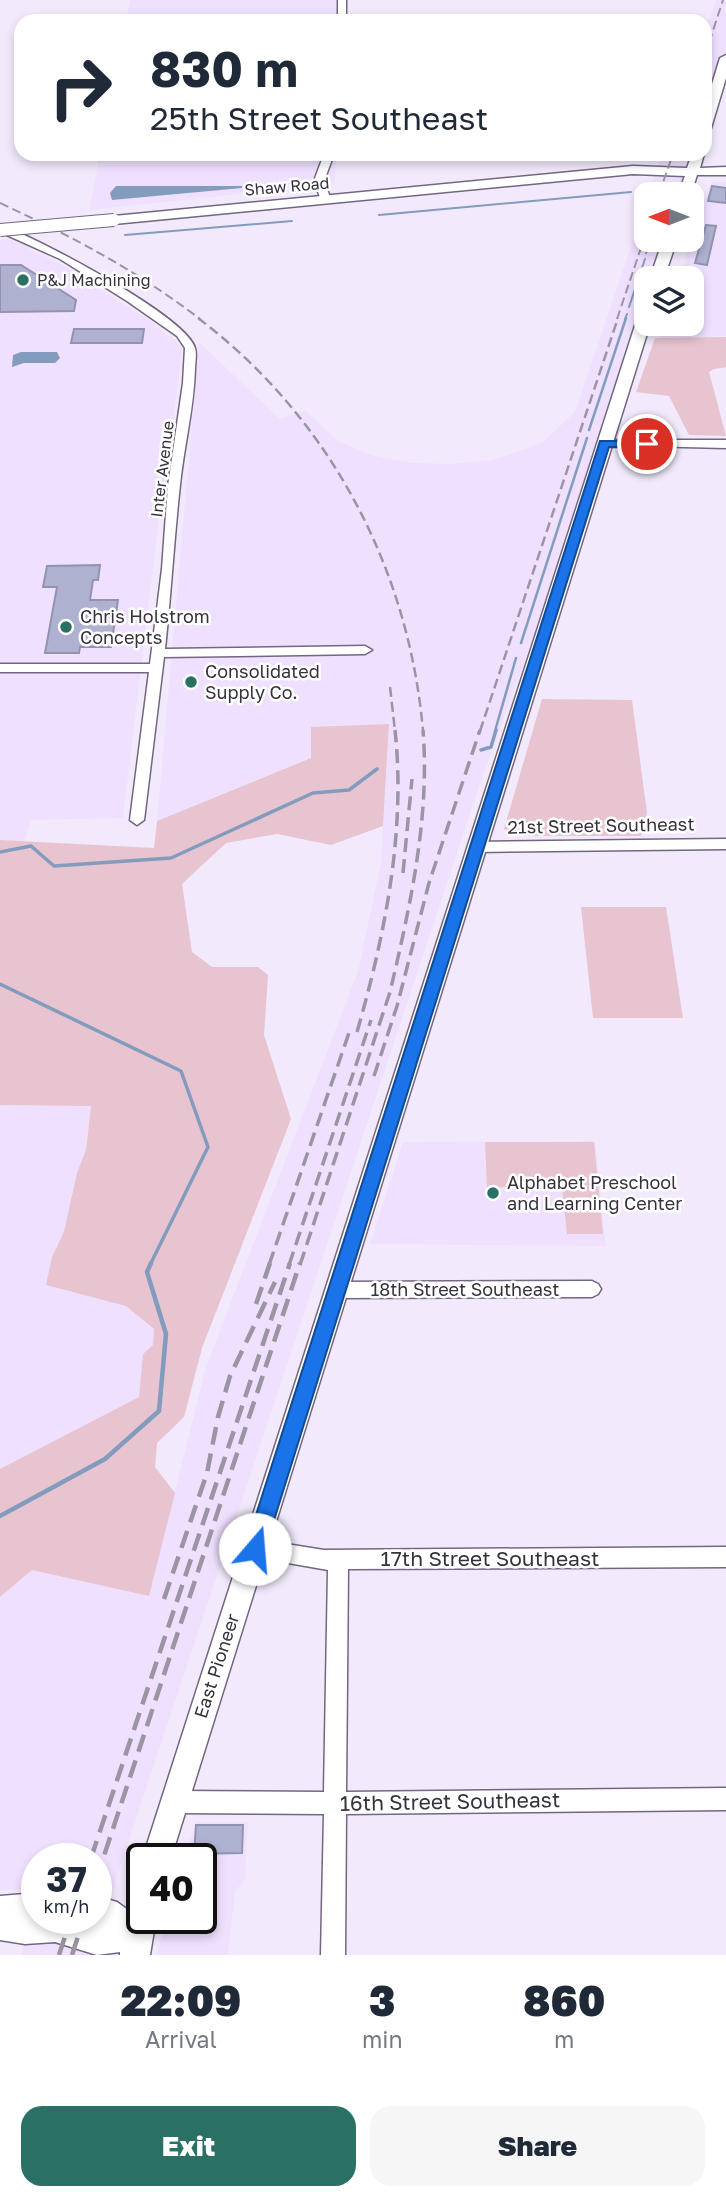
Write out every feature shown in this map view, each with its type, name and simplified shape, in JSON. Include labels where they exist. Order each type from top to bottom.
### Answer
[{"type":"street","points":[[712,105],[726,58]]},
{"type":"street","points":[[326,161],[319,181],[326,201]]},
{"type":"street","points":[[689,182],[696,161]]},
{"type":"street","name":"Shaw Road","points":[[0,229],[577,177],[726,171]]},
{"type":"street","name":"Inter Avenue","points":[[0,229],[64,257],[181,334],[190,348],[189,383],[174,481],[168,569],[137,820]]},
{"type":"street","name":"East Pioneer","points":[[161,1843],[639,336]]},
{"type":"street","points":[[604,443],[726,444]]},
{"type":"street","points":[[157,653],[365,650]]},
{"type":"street","points":[[0,668],[155,668]]},
{"type":"street","name":"21st Street Southeast","points":[[476,847],[726,844]]},
{"type":"street","name":"18th Street Southeast","points":[[337,1290],[592,1289]]},
{"type":"street","name":"17th Street Southeast","points":[[255,1549],[338,1560],[726,1557]]},
{"type":"street","points":[[332,1955],[338,1560]]},
{"type":"street","name":"16th Street Southeast","points":[[174,1802],[726,1799]]},
{"type":"street","points":[[0,1913],[2,1910],[21,1909]]},
{"type":"street","points":[[112,1919],[134,1939]]},
{"type":"street","points":[[0,1925],[25,1929],[55,1927],[98,1940],[134,1939]]},
{"type":"shaded area","points":[[130,0],[341,0],[341,14],[127,14]]},
{"type":"shaded area","points":[[716,0],[726,0],[726,58],[712,105],[712,14]]},
{"type":"shaded area","points":[[99,161],[336,161],[335,184],[89,210]]},
{"type":"shaded area","points":[[660,161],[696,161],[689,182],[652,182]]},
{"type":"shaded area","points":[[711,182],[726,182],[726,336],[660,338],[704,336],[704,266],[683,266],[688,252],[704,252],[704,203]]},
{"type":"shaded area","points":[[634,237],[634,252],[667,252],[662,266],[634,266],[634,336],[639,336],[606,437],[481,781],[112,1892],[112,1843],[21,1843],[21,1890],[0,1890],[0,1597],[32,1570],[149,1596],[206,1367],[358,971],[381,863],[389,725],[157,821],[199,342],[280,419],[306,411],[337,440],[371,455],[412,463],[452,464],[491,460],[517,452],[543,442],[575,412]]},
{"type":"shaded area","points":[[10,239],[65,266],[153,323],[181,346],[182,354],[123,818],[31,820],[24,842],[0,840],[0,240]]},
{"type":"shaded area","points":[[726,337],[726,367],[709,372],[726,436],[689,435],[669,396],[636,392],[655,338]]},
{"type":"shaded area","points":[[542,699],[632,700],[647,813],[641,836],[515,836],[504,829]]},
{"type":"shaded area","points":[[389,724],[383,826],[331,845],[277,834],[226,843],[182,884],[192,952],[212,967],[258,967],[268,975],[264,1035],[291,1119],[202,1348],[184,1417],[157,1443],[155,1467],[175,1493],[149,1596],[32,1570],[0,1597],[0,1469],[139,1397],[143,1354],[153,1345],[154,1329],[126,1306],[46,1285],[52,1257],[64,1232],[77,1173],[86,1150],[91,1106],[0,1105],[0,840],[154,848],[157,821],[311,758],[311,727]]},
{"type":"shaded area","points":[[581,907],[666,907],[683,1018],[593,1018]]},
{"type":"shaded area","points":[[0,1105],[91,1105],[69,1292],[149,1295],[154,1328],[153,1345],[143,1354],[139,1397],[0,1469]]},
{"type":"shaded area","name":"Alphabet Preschool and Learning Center","points":[[595,1141],[606,1246],[370,1244],[403,1142]]},
{"type":"shaded area","points":[[485,1142],[594,1142],[603,1234],[567,1234],[562,1188],[487,1187]]},
{"type":"shaded area","points":[[196,1822],[248,1822],[245,1879],[235,1892],[228,1955],[156,1955],[163,1934],[217,1934],[217,1843],[190,1843]]},
{"type":"shaded area","points":[[28,1934],[98,1934],[91,1955],[21,1955]]},
{"type":"water","points":[[116,186],[242,188],[112,200],[110,193]]},
{"type":"water","points":[[21,352],[57,352],[60,358],[55,363],[24,363],[12,367],[13,355]]},
{"type":"building","points":[[712,186],[726,188],[726,203],[708,201]]},
{"type":"building","points":[[706,225],[716,226],[707,265],[695,263],[698,252],[704,252]]},
{"type":"building","name":"P&J Machining","points":[[0,265],[21,265],[76,300],[74,311],[0,312]]},
{"type":"building","name":"P&J Machining","points":[[74,329],[144,329],[142,343],[71,343]]},
{"type":"building","points":[[100,565],[98,580],[93,580],[90,600],[118,600],[111,647],[80,647],[79,653],[45,653],[57,587],[43,587],[47,566]]},
{"type":"building","points":[[196,1825],[243,1825],[242,1853],[217,1854],[217,1843],[195,1843]]},
{"type":"waterway","points":[[379,215],[631,192]]},
{"type":"waterway","points":[[125,235],[292,221]]},
{"type":"waterway","points":[[629,307],[645,259]]},
{"type":"waterway","points":[[625,319],[627,314]]},
{"type":"waterway","points":[[589,430],[626,318]]},
{"type":"waterway","points":[[521,643],[587,438]]},
{"type":"waterway","points":[[495,731],[516,658]]},
{"type":"waterway","points":[[481,750],[491,747],[496,730]]},
{"type":"waterway","points":[[0,852],[31,846],[54,866],[171,858],[313,793],[349,790],[377,769]]},
{"type":"waterway","points":[[0,984],[181,1071],[208,1147],[150,1265]]},
{"type":"waterway","points":[[0,1516],[105,1459],[159,1411],[166,1334],[147,1272],[151,1263]]},
{"type":"railway","points":[[712,34],[723,0]]},
{"type":"railway","points":[[663,182],[671,161]]},
{"type":"railway","points":[[0,203],[103,255],[200,319]]},
{"type":"railway","points":[[617,319],[640,252]]},
{"type":"railway","points":[[198,318],[245,357],[286,401],[323,449],[354,500],[380,555],[400,612],[415,671],[423,731]]},
{"type":"railway","points":[[480,731],[618,318]]},
{"type":"railway","points":[[390,687],[395,731]]},
{"type":"railway","points":[[357,1032],[391,883],[398,806],[395,730]]},
{"type":"railway","points":[[300,1265],[390,992],[417,862],[424,796],[423,730]]},
{"type":"railway","points":[[374,1076],[397,1006],[429,883],[480,730]]},
{"type":"railway","points":[[403,873],[412,779]]},
{"type":"railway","points":[[289,1265],[371,1020]]},
{"type":"railway","points":[[269,1265],[351,1027]]},
{"type":"railway","points":[[256,1304],[270,1263]]},
{"type":"railway","points":[[96,1843],[290,1263]]},
{"type":"railway","points":[[108,1843],[300,1263]]},
{"type":"railway","points":[[164,1599],[207,1473],[218,1417],[230,1376],[275,1282]]},
{"type":"railway","points":[[59,1955],[66,1934]]},
{"type":"railway","points":[[72,1955],[79,1934]]},
{"type":"place","name":"P&J Machining","points":[[23,280]]},
{"type":"place","name":"Chris Holstrom Concepts","points":[[66,627]]},
{"type":"place","name":"Consolidated Supply Co.","points":[[191,682]]},
{"type":"place","name":"Alphabet Preschool and Learning Center","points":[[493,1193]]},
{"type":"route","points":[[255,1549],[604,443],[647,444]]}]
